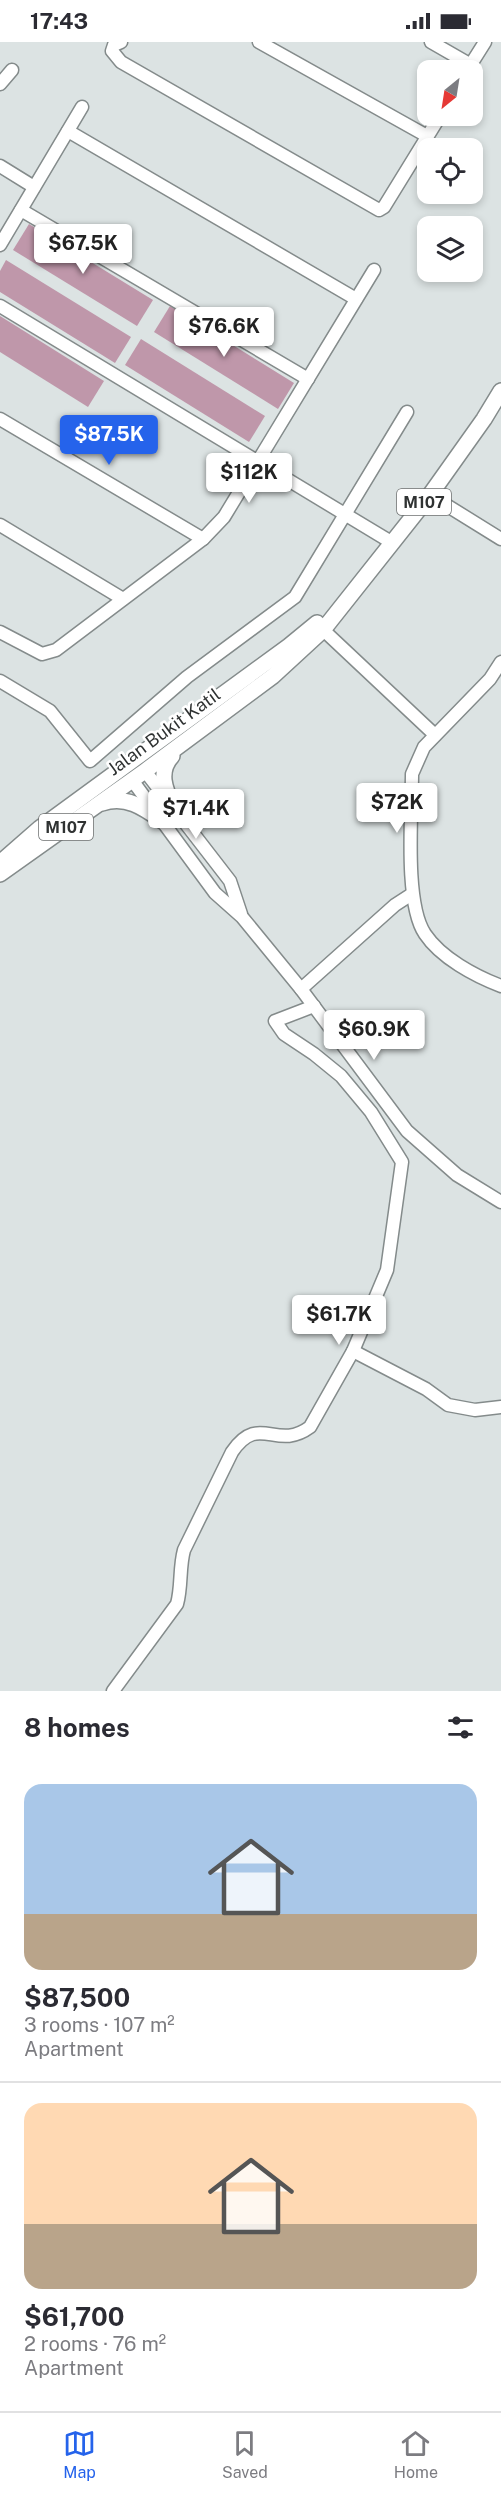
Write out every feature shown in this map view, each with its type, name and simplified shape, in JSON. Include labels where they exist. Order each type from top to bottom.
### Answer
[{"type":"main road","name":"Jalan Bukit Katil","points":[[0,874],[273,676],[339,607],[430,495],[501,391]]},
{"type":"main road","name":"Jalan Bukit Katil","points":[[0,863],[40,828],[289,646],[320,627]]},
{"type":"main road","points":[[96,805],[112,800],[136,803],[170,817],[163,769],[169,758],[196,733]]},
{"type":"main road","points":[[102,783],[137,774],[154,745]]},
{"type":"street","points":[[121,42],[114,45],[112,51],[120,62],[379,210],[384,207],[434,126]]},
{"type":"street","points":[[259,42],[427,136]]},
{"type":"street","points":[[430,42],[457,60]]},
{"type":"street","points":[[474,60],[484,42]]},
{"type":"street","points":[[0,84],[12,70]]},
{"type":"street","points":[[0,245],[82,107]]},
{"type":"street","points":[[68,131],[356,299]]},
{"type":"street","points":[[0,166],[34,187]]},
{"type":"street","points":[[21,210],[308,379]]},
{"type":"street","points":[[0,632],[42,654],[56,650],[203,539],[224,516],[374,270]]},
{"type":"street","points":[[0,306],[391,542]]},
{"type":"street","points":[[0,681],[50,711],[90,761],[187,677],[295,597],[407,412]]},
{"type":"street","points":[[0,419],[203,539]]},
{"type":"street","points":[[430,495],[501,539]]},
{"type":"street","points":[[0,525],[123,599]]},
{"type":"street","points":[[320,627],[435,735]]},
{"type":"street","points":[[501,662],[490,679],[435,735],[421,753],[412,774],[412,894],[416,915],[425,934],[444,953],[466,969],[501,986]]},
{"type":"street","points":[[137,774],[170,817],[230,881],[242,917]]},
{"type":"street","points":[[170,817],[215,892],[242,917],[301,989],[407,1131],[457,1175],[501,1202]]},
{"type":"street","points":[[301,989],[394,905],[412,894]]},
{"type":"street","points":[[113,1691],[177,1604],[181,1590],[181,1563],[184,1550],[240,1441],[249,1434],[260,1433],[284,1437],[299,1435],[310,1427],[353,1351],[387,1270],[402,1162],[371,1112],[341,1076],[284,1034],[275,1022],[314,1006]]},
{"type":"street","points":[[353,1351],[426,1389],[448,1405],[475,1410],[501,1407]]},
{"type":"building","points":[[29,224],[153,300],[137,326],[13,250]]},
{"type":"building","points":[[6,260],[131,337],[115,363],[0,292],[0,271]]},
{"type":"building","points":[[170,306],[294,383],[278,409],[154,332]]},
{"type":"building","points":[[0,316],[104,381],[88,407],[0,352]]},
{"type":"building","points":[[141,339],[265,416],[249,442],[125,365]]}]
